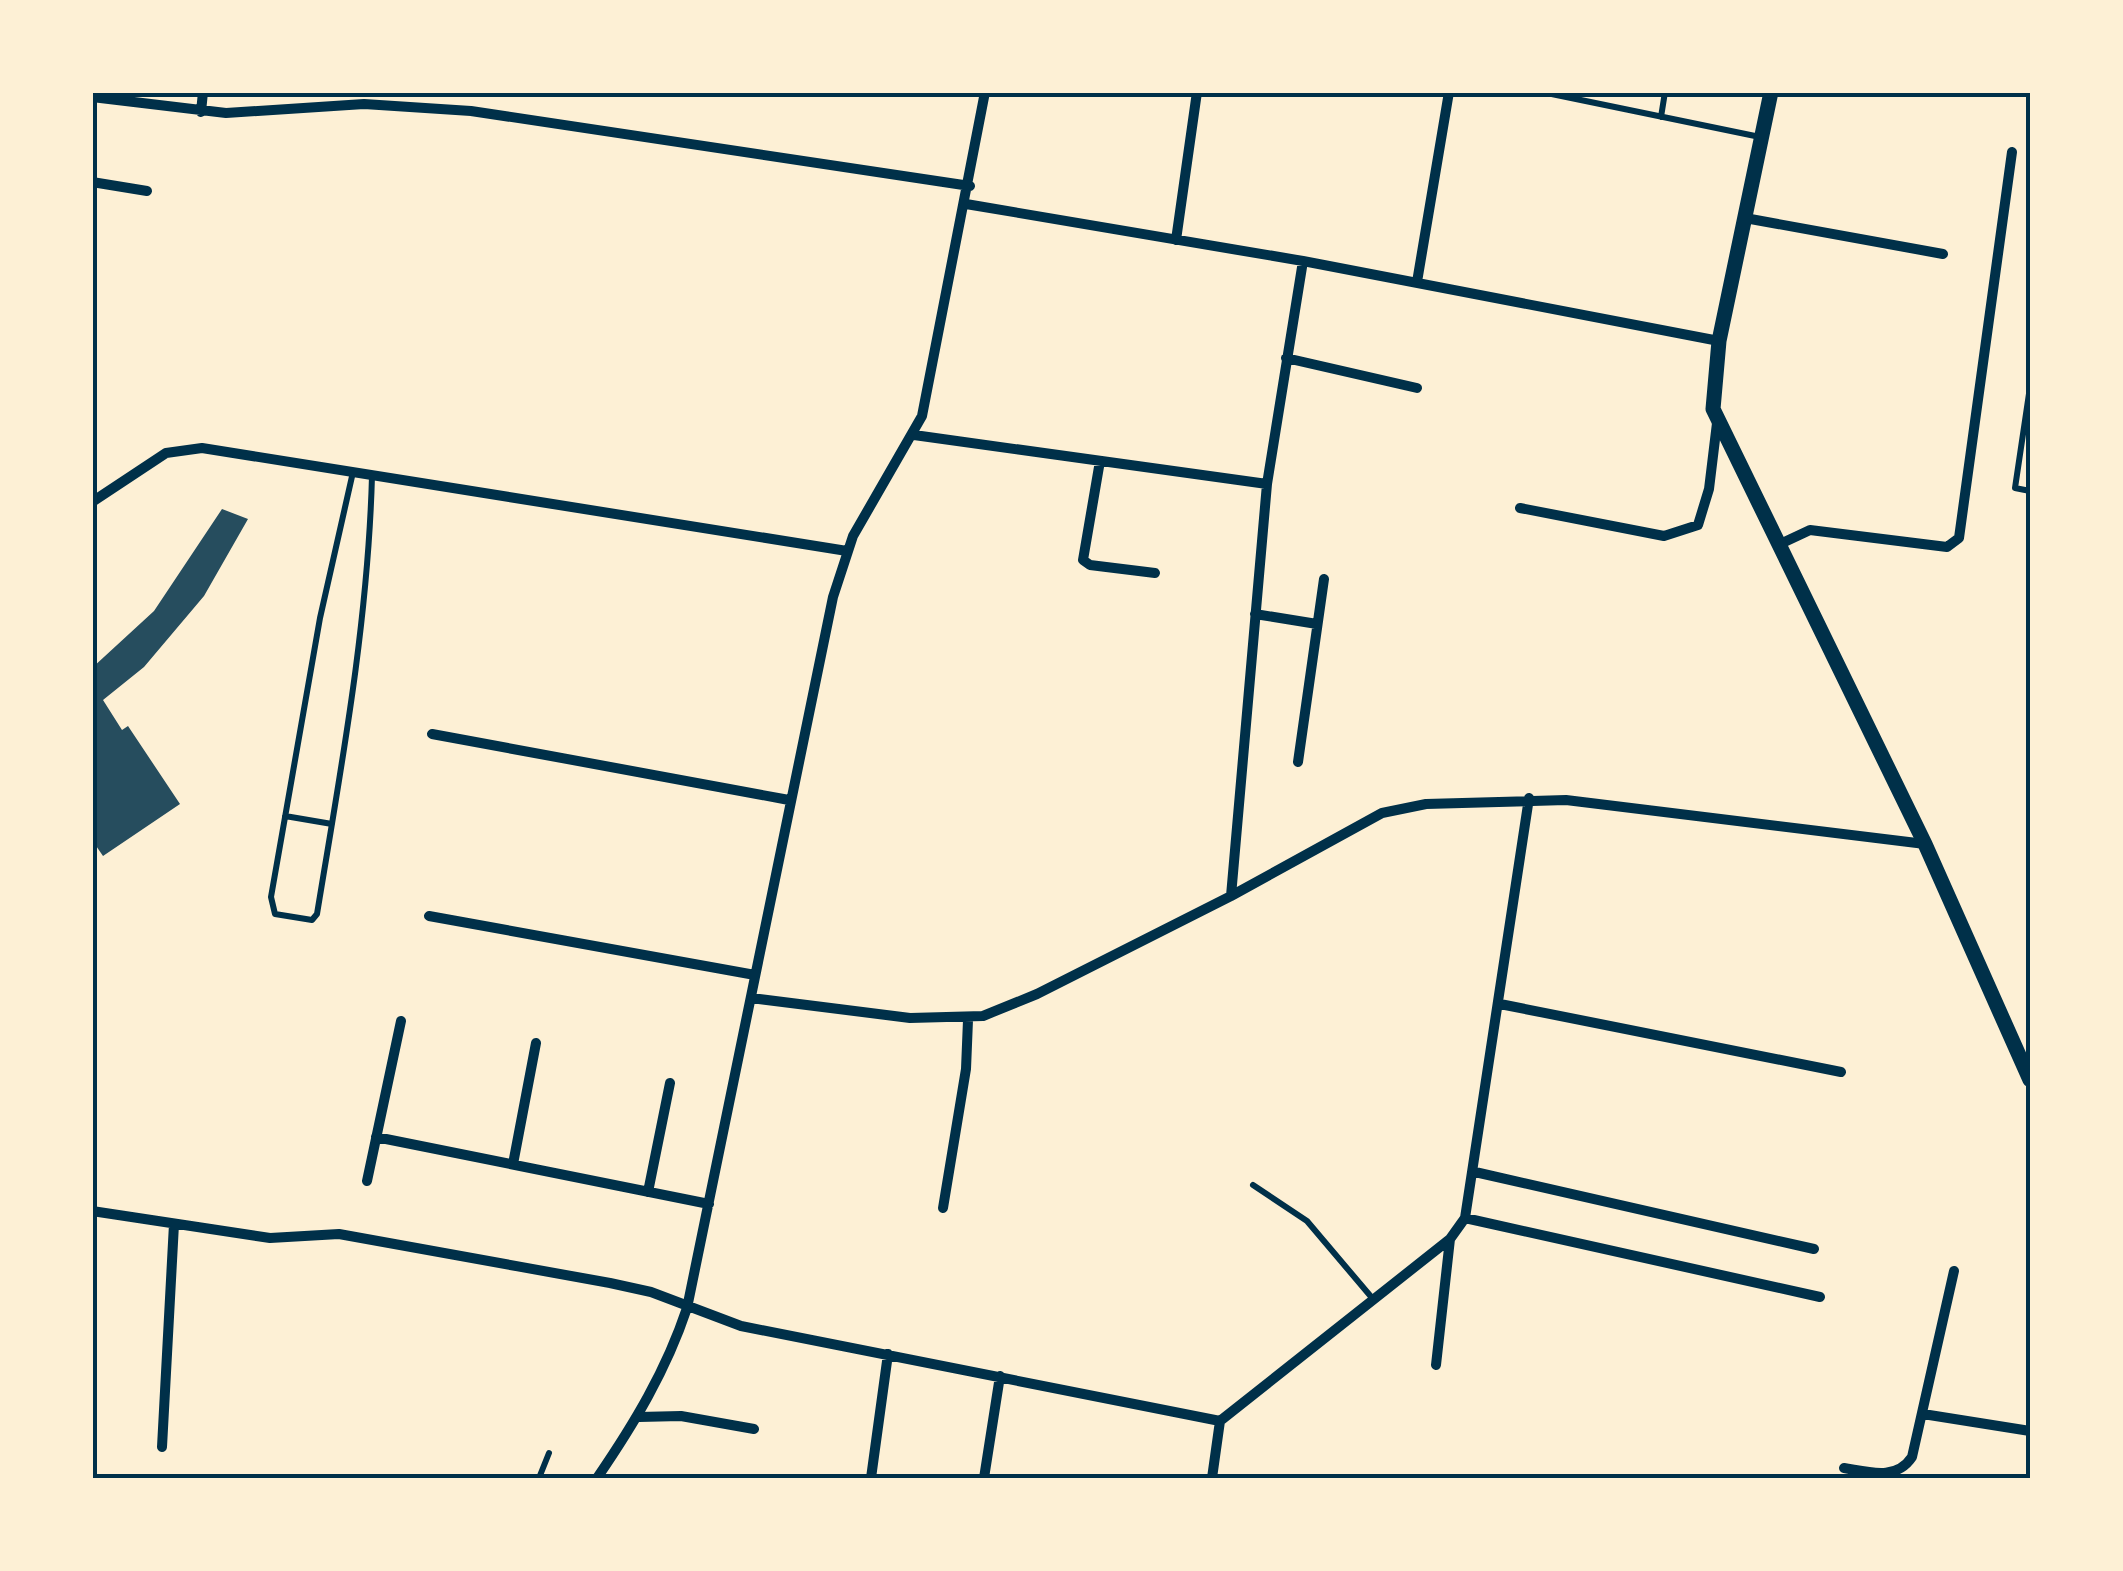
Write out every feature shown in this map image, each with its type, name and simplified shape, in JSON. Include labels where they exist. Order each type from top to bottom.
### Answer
[{"type":"street","points":[[201,112],[204,92]]},
{"type":"street","points":[[597,1478],[639,1417],[668,1360],[687,1308],[789,800],[846,552],[914,435],[970,186],[985,92]]},
{"type":"street","points":[[1176,240],[1197,92]]},
{"type":"street","points":[[1417,282],[1449,92]]},
{"type":"street","points":[[1771,92],[1711,396],[1718,422],[1925,844],[2030,1080]]},
{"type":"street","points":[[92,98],[201,112],[264,114],[365,98],[970,186]]},
{"type":"street","points":[[1778,545],[1810,530],[1947,547],[1959,538],[2012,152]]},
{"type":"street","points":[[92,182],[146,191]]},
{"type":"street","points":[[966,204],[1303,261],[1719,340]]},
{"type":"street","points":[[1746,218],[1943,254]]},
{"type":"street","points":[[1231,896],[1267,484],[1303,261]]},
{"type":"street","points":[[1286,358],[1416,388]]},
{"type":"street","points":[[1520,508],[1664,536],[1698,525],[1709,489],[1718,422]]},
{"type":"street","points":[[914,435],[1267,484]]},
{"type":"street","points":[[92,502],[166,454],[190,447],[846,552]]},
{"type":"street","points":[[1100,461],[1083,560],[1090,565],[1154,573]]},
{"type":"street","points":[[1298,762],[1324,579]]},
{"type":"street","points":[[1255,614],[1317,624]]},
{"type":"street","points":[[432,734],[789,800]]},
{"type":"street","points":[[751,998],[910,1018],[968,1020],[1036,994],[1231,896],[1382,813],[1426,804],[1529,798],[1668,811],[1925,844]]},
{"type":"street","points":[[1212,1478],[1220,1421],[1450,1240],[1465,1218],[1529,798]]},
{"type":"street","points":[[429,916],[756,975]]},
{"type":"street","points":[[1500,1004],[1841,1072]]},
{"type":"street","points":[[944,1208],[966,1069],[968,1020]]},
{"type":"street","points":[[367,1181],[401,1021]]},
{"type":"street","points":[[513,1164],[536,1043]]},
{"type":"street","points":[[648,1192],[670,1083]]},
{"type":"street","points":[[376,1136],[708,1204]]},
{"type":"street","points":[[1474,1172],[1814,1248]]},
{"type":"street","points":[[92,1210],[270,1238],[339,1234],[610,1283],[741,1326],[1220,1421]]},
{"type":"street","points":[[1465,1218],[1820,1297]]},
{"type":"street","points":[[162,1447],[174,1224]]},
{"type":"street","points":[[1436,1364],[1450,1240]]},
{"type":"street","points":[[1844,1468],[1883,1474],[1902,1469],[1912,1457],[1954,1270]]},
{"type":"street","points":[[871,1478],[888,1354]]},
{"type":"street","points":[[984,1478],[1000,1376]]},
{"type":"street","points":[[1923,1414],[2030,1430]]},
{"type":"street","points":[[639,1417],[681,1416],[754,1428]]},
{"type":"lane","points":[[1542,92],[1761,138]]},
{"type":"lane","points":[[1660,117],[1665,92]]},
{"type":"lane","points":[[2030,387],[2015,488],[2030,491]]},
{"type":"lane","points":[[2020,454],[2030,455]]},
{"type":"lane","points":[[353,472],[320,618],[270,904],[275,914],[301,921],[312,920],[317,914],[364,627],[372,476]]},
{"type":"lane","points":[[285,816],[332,824]]},
{"type":"lane","points":[[1254,1184],[1307,1221],[1374,1300]]},
{"type":"lane","points":[[539,1478],[549,1453]]},
{"type":"building","points":[[222,509],[248,519],[204,596],[144,667],[103,700],[122,730],[128,726],[180,804],[103,856],[92,840],[92,668],[154,611]]}]
